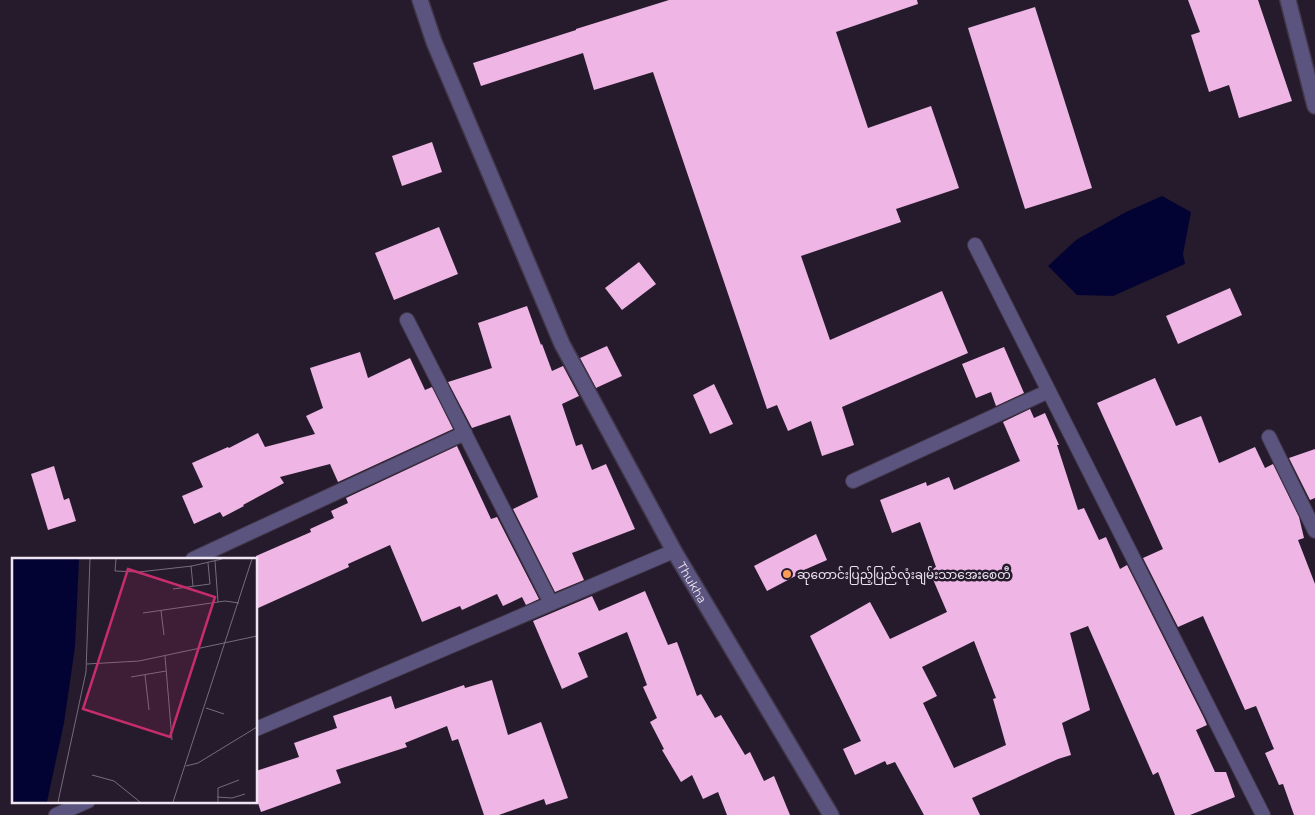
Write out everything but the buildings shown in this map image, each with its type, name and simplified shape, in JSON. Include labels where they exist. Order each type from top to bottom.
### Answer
[{"type":"street","name":"Thukha","points":[[420,0],[434,42],[562,344],[674,551],[830,815]]},
{"type":"street","points":[[1288,0],[1315,106]]},
{"type":"lane","points":[[975,245],[1263,815]]},
{"type":"lane","points":[[407,320],[551,604]]},
{"type":"lane","points":[[853,481],[1049,391]]},
{"type":"lane","points":[[195,558],[465,433]]},
{"type":"lane","points":[[1269,437],[1315,531]]},
{"type":"lane","points":[[258,728],[674,551]]},
{"type":"lane","points":[[56,815],[86,802]]},
{"type":"shaded area","points":[[1162,196],[1191,212],[1183,254],[1185,264],[1113,296],[1077,295],[1048,266],[1076,240],[1126,212]]},
{"type":"place","name":"ဆုတောင်းပြည့်ပြည်လုံးချမ်းသာအေးစေတီ","points":[[787,574]]}]
